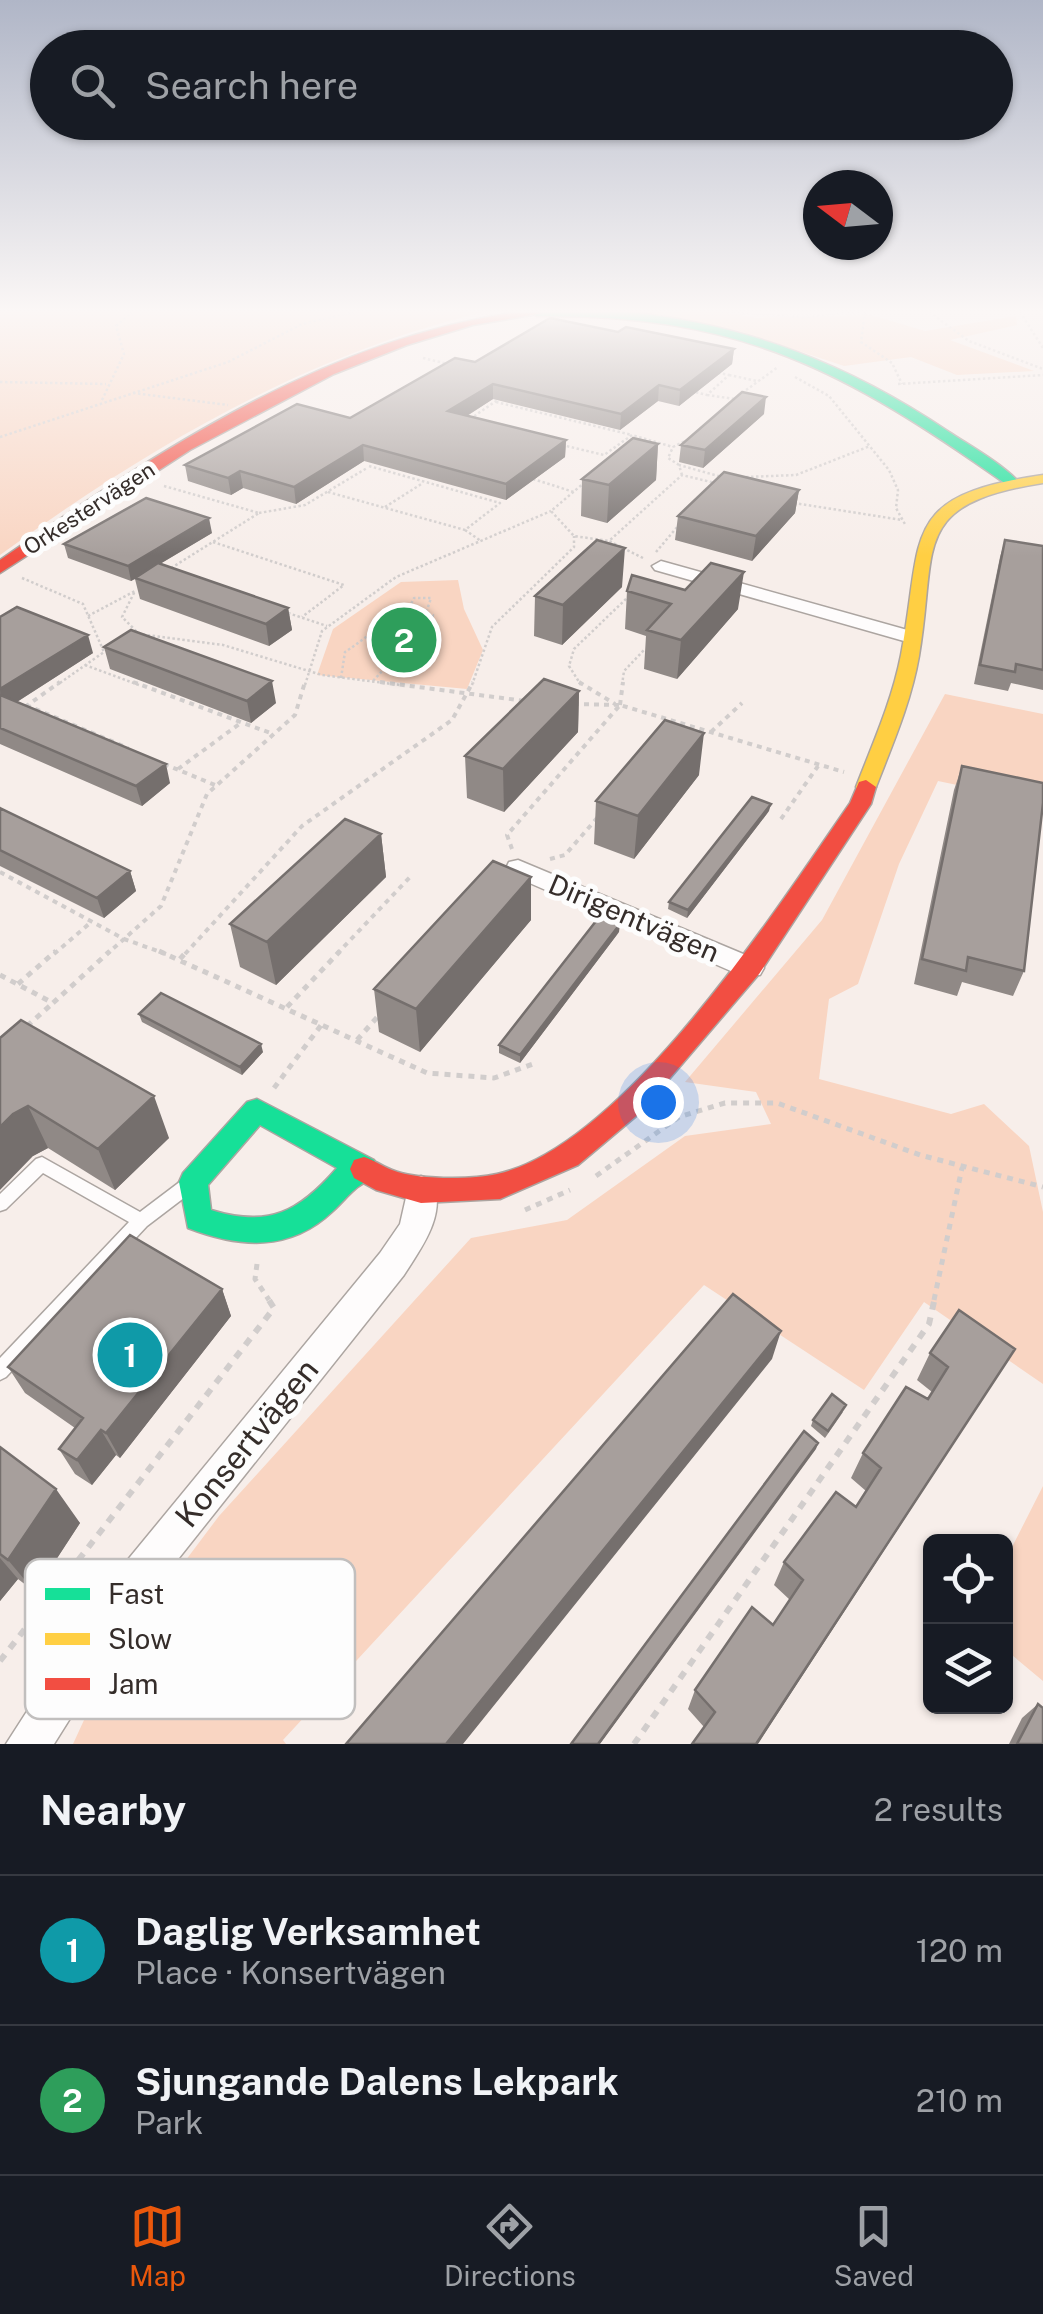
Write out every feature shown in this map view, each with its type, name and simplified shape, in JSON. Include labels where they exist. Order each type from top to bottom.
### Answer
[{"type":"street","name":"Orkestervägen","points":[[8,572],[136,477],[291,393]]},
{"type":"street","name":"Orkestervägen","points":[[874,393],[1011,481]]},
{"type":"street","name":"Dirigentvägen","points":[[257,1110],[386,1181],[421,1190],[500,1186],[568,1156],[631,1104],[750,968],[860,804],[903,691],[924,542],[937,516],[956,500],[1011,481],[1043,478]]},
{"type":"street","points":[[660,566],[911,637]]},
{"type":"street","name":"Dirigentvägen","points":[[518,868],[750,968]]},
{"type":"street","points":[[257,1110],[192,1182],[198,1219],[239,1234],[288,1225],[336,1193],[356,1166]]},
{"type":"street","name":"Konsertvägen","points":[[154,1559],[392,1264],[416,1228],[421,1190]]},
{"type":"street","name":"Konsertvägen","points":[[28,1744],[44,1719]]},
{"type":"lane","points":[[0,1204],[42,1164],[142,1221]]},
{"type":"lane","points":[[0,1372],[142,1221],[192,1182]]},
{"type":"path","points":[[102,400],[104,393]]},
{"type":"path","points":[[0,437],[123,393]]},
{"type":"path","points":[[139,393],[257,409]]},
{"type":"path","points":[[483,426],[466,422],[508,393]]},
{"type":"path","points":[[699,393],[735,399]]},
{"type":"path","points":[[723,410],[742,393]]},
{"type":"path","points":[[824,393],[889,470],[902,520],[924,542]]},
{"type":"path","points":[[495,402],[673,446]]},
{"type":"path","points":[[604,455],[632,434]]},
{"type":"path","points":[[658,450],[687,440]]},
{"type":"path","points":[[552,443],[612,460]]},
{"type":"path","points":[[673,446],[668,458],[679,465],[726,478],[721,485],[682,475]]},
{"type":"path","points":[[740,477],[796,475],[870,446]]},
{"type":"path","points":[[136,477],[259,513],[289,511],[328,492],[381,457]]},
{"type":"path","points":[[679,465],[682,475]]},
{"type":"path","points":[[369,466],[500,503],[465,530]]},
{"type":"path","points":[[517,474],[574,492]]},
{"type":"path","points":[[609,541],[682,475]]},
{"type":"path","points":[[13,1037],[161,906],[206,794],[295,716],[322,630],[396,578],[552,511],[586,481]]},
{"type":"path","points":[[385,508],[425,482]]},
{"type":"path","points":[[328,492],[465,530],[481,541]]},
{"type":"path","points":[[790,502],[902,520]]},
{"type":"path","points":[[552,511],[574,536],[609,541],[660,566]]},
{"type":"path","points":[[182,578],[165,572],[259,513]]},
{"type":"path","points":[[660,566],[655,549],[681,524]]},
{"type":"path","points":[[180,959],[302,826],[452,720],[468,696],[492,626],[574,546],[574,536]]},
{"type":"path","points":[[213,542],[344,585],[302,617]]},
{"type":"path","points":[[660,566],[574,650],[569,666],[577,683],[596,698],[870,779]]},
{"type":"path","points":[[8,572],[83,604],[104,652],[13,714]]},
{"type":"path","points":[[88,616],[135,591],[122,617],[139,634],[223,644],[341,678],[534,702]]},
{"type":"path","points":[[372,682],[384,669],[423,654],[426,627],[434,616],[410,606],[414,598],[430,598],[426,612]]},
{"type":"path","points":[[341,678],[345,652],[380,626],[415,610]]},
{"type":"path","points":[[285,612],[329,626]]},
{"type":"path","points":[[603,811],[565,855],[518,868],[507,835],[620,705],[624,672],[649,646]]},
{"type":"path","points":[[85,665],[274,734]]},
{"type":"path","points":[[568,704],[620,705]]},
{"type":"path","points":[[711,732],[742,704]]},
{"type":"path","points":[[26,706],[144,755]]},
{"type":"path","points":[[178,769],[242,722]]},
{"type":"path","points":[[667,738],[680,723]]},
{"type":"path","points":[[161,762],[216,786]]},
{"type":"path","points":[[781,819],[818,765]]},
{"type":"path","points":[[0,872],[124,939],[180,959],[426,1073],[470,1082],[518,1074],[534,1064]]},
{"type":"path","points":[[286,1008],[411,876]]},
{"type":"path","points":[[18,984],[92,922]]},
{"type":"path","points":[[0,975],[53,1003]]},
{"type":"path","points":[[357,1040],[383,1011]]},
{"type":"path","points":[[257,1110],[322,1024]]},
{"type":"path","points":[[521,1211],[538,1208],[610,1168],[679,1117],[726,1103],[777,1103],[962,1168],[1043,1187]]},
{"type":"path","points":[[634,1744],[929,1324],[962,1168]]},
{"type":"path","points":[[79,1559],[274,1308],[255,1279],[263,1230]]},
{"type":"path","points":[[0,1661],[25,1629]]},
{"type":"shaded area","points":[[0,393],[262,393],[112,478],[0,555]]},
{"type":"shaded area","points":[[458,580],[464,609],[483,650],[467,689],[317,675],[333,629],[401,582]]},
{"type":"shaded area","points":[[945,694],[1043,714],[1043,803],[938,781],[899,864],[858,984],[829,999],[819,1079],[951,1114],[984,1104],[1029,1146],[1043,1212],[1043,1384],[924,1302],[864,1390],[704,1285],[355,1662],[355,1559],[187,1559],[219,1516],[471,1238],[567,1220],[685,1136],[771,1124],[756,1092],[685,1082],[822,920]]},
{"type":"shaded area","points":[[1043,1486],[1043,1681],[1013,1656],[1013,1545]]},
{"type":"shaded area","points":[[84,1719],[302,1719],[283,1740],[286,1744],[73,1744]]},
{"type":"building","points":[[393,393],[477,393],[448,411],[566,440],[506,484],[363,445],[294,487],[240,471],[228,478],[185,465],[297,404],[350,418]]},
{"type":"building","points":[[533,393],[648,393],[621,414]]},
{"type":"building","points":[[740,393],[766,397],[705,450],[681,445]]},
{"type":"building","points":[[633,438],[658,444],[609,485],[582,479]]},
{"type":"building","points":[[724,472],[799,490],[756,536],[678,516]]},
{"type":"building","points":[[146,498],[209,518],[128,566],[64,544]]},
{"type":"building","points":[[597,540],[625,548],[563,605],[535,596]]},
{"type":"building","points":[[1005,540],[1043,546],[1043,670],[1016,664],[1015,672],[980,665]]},
{"type":"building","points":[[158,563],[288,608],[266,624],[135,578]]},
{"type":"building","points":[[711,563],[744,572],[681,640],[647,630],[671,604],[627,591],[632,575],[685,590]]},
{"type":"building","points":[[17,607],[88,635],[0,689],[0,617]]},
{"type":"building","points":[[131,630],[272,681],[247,701],[104,647]]},
{"type":"building","points":[[544,679],[579,691],[503,769],[465,756]]},
{"type":"building","points":[[0,695],[166,764],[136,786],[0,728]]},
{"type":"building","points":[[665,720],[704,733],[638,816],[596,801]]},
{"type":"building","points":[[962,766],[1043,783],[1024,971],[968,957],[966,971],[922,959]]},
{"type":"building","points":[[752,797],[771,804],[688,910],[669,902]]},
{"type":"building","points":[[0,808],[130,871],[97,898],[0,850]]},
{"type":"building","points":[[345,819],[381,834],[267,942],[230,924]]},
{"type":"building","points":[[493,861],[531,877],[416,1009],[374,989]]},
{"type":"building","points":[[600,916],[620,924],[520,1055],[499,1045]]},
{"type":"building","points":[[161,993],[261,1044],[240,1067],[139,1014]]},
{"type":"building","points":[[21,1020],[154,1096],[98,1149],[28,1106],[0,1127],[0,1038]]},
{"type":"building","points":[[130,1235],[222,1289],[106,1433],[101,1430],[77,1460],[59,1449],[83,1418],[8,1367]]},
{"type":"building","points":[[733,1294],[781,1331],[446,1744],[346,1744]]},
{"type":"building","points":[[959,1310],[1015,1349],[756,1744],[692,1744],[715,1712],[695,1690],[752,1607],[773,1625],[803,1580],[784,1562],[836,1492],[856,1507],[881,1468],[863,1453],[906,1387],[928,1399],[948,1367],[930,1353]]},
{"type":"building","points":[[832,1394],[846,1405],[828,1431],[813,1420]]},
{"type":"building","points":[[804,1431],[818,1443],[598,1744],[571,1744]]},
{"type":"building","points":[[0,1447],[56,1489],[8,1560],[0,1554]]},
{"type":"building","points":[[1038,1704],[1043,1708],[1043,1744],[1017,1744]]},
{"type":"traffic: fast","points":[[879,393],[1011,481]]},
{"type":"traffic: fast","points":[[356,1166],[321,1204],[287,1226],[247,1231],[198,1219],[193,1182],[257,1110],[364,1169]]},
{"type":"traffic: slow","points":[[866,787],[902,692],[924,548],[937,522],[958,501],[993,487],[1043,479]]},
{"type":"traffic: jam","points":[[0,568],[185,447],[284,393]]},
{"type":"traffic: jam","points":[[364,1169],[386,1181],[421,1190],[500,1186],[568,1156],[631,1104],[750,968],[860,804],[866,787]]},
{"type":"place","name":"Sjungande Dalens Lekpark","points":[[404,640]]},
{"type":"place","name":"Daglig Verksamhet","points":[[130,1355]]}]
